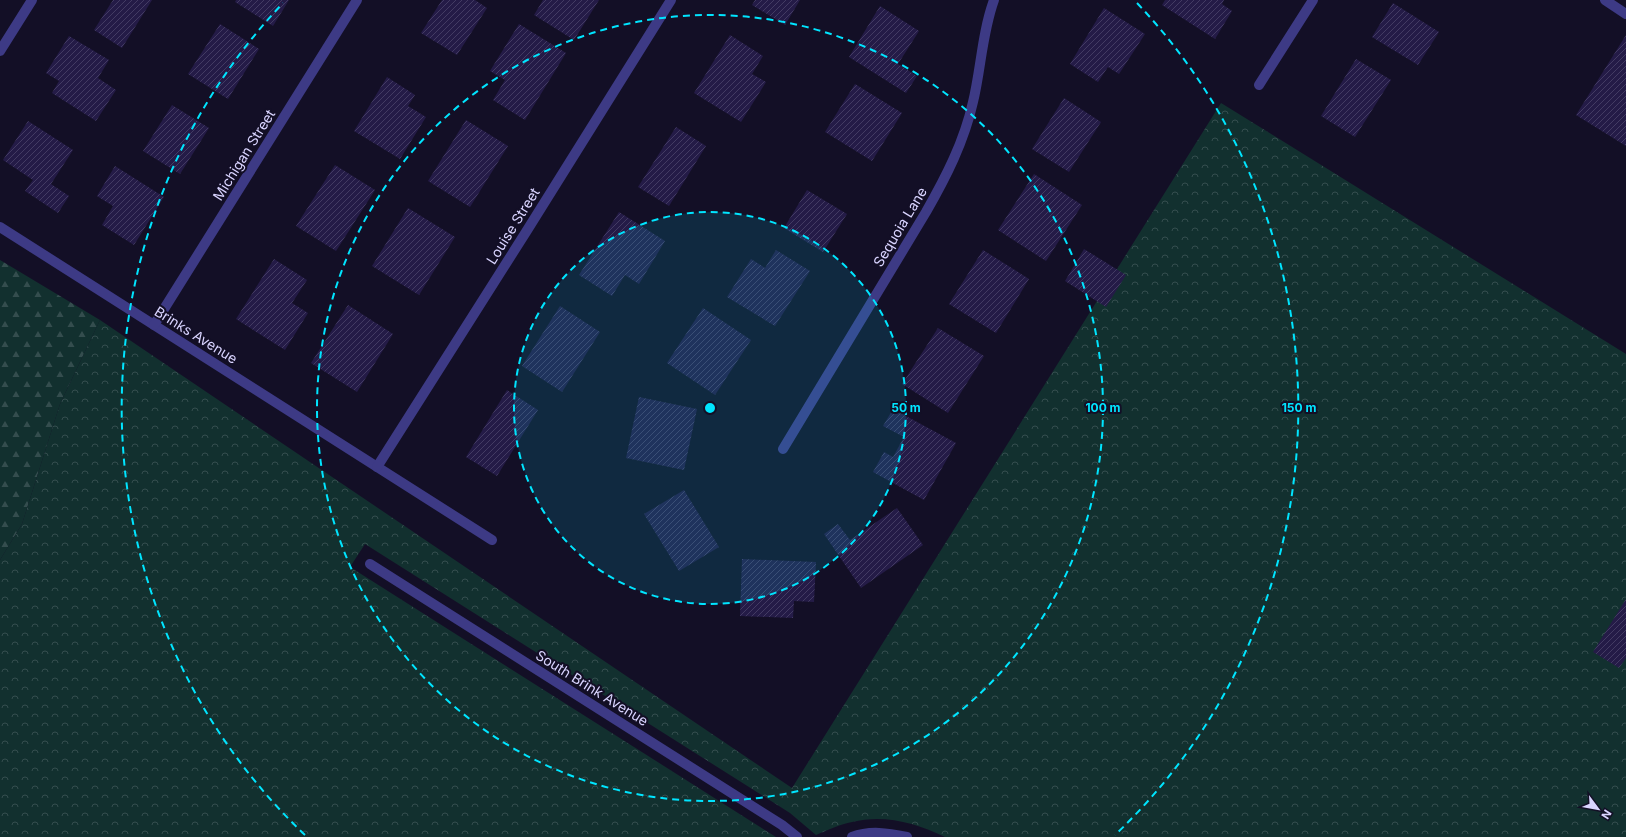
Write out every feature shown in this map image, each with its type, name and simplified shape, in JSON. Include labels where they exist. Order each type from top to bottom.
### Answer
[{"type":"street","points":[[0,51],[32,0]]},
{"type":"street","name":"Michigan Street","points":[[154,325],[357,0]]},
{"type":"street","name":"Louise Street","points":[[377,466],[671,0]]},
{"type":"street","name":"Sequoia Lane","points":[[783,449],[926,212],[948,172],[962,138],[973,102],[986,30],[994,0]]},
{"type":"street","points":[[1259,85],[1313,0]]},
{"type":"street","points":[[1605,0],[1626,14]]},
{"type":"street","name":"Brinks Avenue","points":[[0,228],[377,466]]},
{"type":"street","points":[[377,466],[492,540]]},
{"type":"street","name":"South Brink Avenue","points":[[370,564],[782,825],[798,837]]},
{"type":"street","points":[[852,837],[871,832],[890,833],[907,837]]},
{"type":"green space","points":[[1221,103],[1626,354],[1626,837],[945,837],[900,821],[876,819],[848,823],[816,835],[790,813],[365,544],[350,567],[776,837],[0,837],[0,560],[22,524],[60,404],[100,320],[792,788]]},
{"type":"green space","points":[[0,260],[100,320],[60,404],[22,524],[0,560]]},
{"type":"building","points":[[113,0],[152,0],[122,48],[94,30]]},
{"type":"building","points":[[236,0],[289,0],[273,26],[235,2]]},
{"type":"building","points":[[442,0],[475,0],[487,8],[457,55],[421,33]]},
{"type":"building","points":[[543,0],[599,0],[574,40],[534,15]]},
{"type":"building","points":[[755,0],[800,0],[785,25],[752,5]]},
{"type":"building","points":[[1165,0],[1224,0],[1222,4],[1232,11],[1215,39],[1162,5]]},
{"type":"building","points":[[1393,3],[1439,32],[1418,65],[1372,37]]},
{"type":"building","points":[[880,6],[919,31],[898,64],[917,76],[906,93],[849,57]]},
{"type":"building","points":[[1104,8],[1145,34],[1119,74],[1108,67],[1098,82],[1070,64]]},
{"type":"building","points":[[220,24],[259,49],[228,99],[188,74]]},
{"type":"building","points":[[519,24],[566,53],[525,120],[493,100],[505,80],[490,71]]},
{"type":"building","points":[[730,35],[763,56],[752,74],[766,82],[741,122],[694,93]]},
{"type":"building","points":[[1626,35],[1626,146],[1576,115]]},
{"type":"building","points":[[69,36],[109,60],[98,78],[116,90],[96,121],[52,93],[59,81],[46,73]]},
{"type":"building","points":[[1356,59],[1391,80],[1355,137],[1321,116]]},
{"type":"building","points":[[387,77],[415,95],[408,106],[426,117],[400,159],[354,131]]},
{"type":"building","points":[[855,84],[902,113],[872,161],[825,132]]},
{"type":"building","points":[[1064,98],[1101,122],[1069,172],[1032,149]]},
{"type":"building","points":[[172,105],[209,128],[180,174],[143,151]]},
{"type":"building","points":[[466,120],[508,146],[470,207],[428,181]]},
{"type":"building","points":[[28,121],[73,150],[51,184],[69,196],[58,213],[25,191],[33,180],[3,160]]},
{"type":"building","points":[[676,127],[706,146],[669,206],[638,187]]},
{"type":"building","points":[[335,165],[375,190],[336,251],[296,226]]},
{"type":"building","points":[[115,166],[164,197],[134,245],[102,225],[113,206],[97,196]]},
{"type":"building","points":[[1034,174],[1082,205],[1046,261],[998,230]]},
{"type":"building","points":[[807,190],[847,214],[823,252],[784,228]]},
{"type":"building","points":[[408,208],[455,237],[419,295],[372,266]]},
{"type":"building","points":[[619,212],[665,241],[639,284],[625,275],[612,296],[579,275]]},
{"type":"building","points":[[1084,249],[1126,275],[1106,307],[1065,281]]},
{"type":"building","points":[[776,250],[810,271],[775,326],[727,297],[751,259],[765,268]]},
{"type":"building","points":[[983,250],[1029,279],[996,333],[949,304]]},
{"type":"building","points":[[274,259],[307,280],[292,303],[308,313],[285,350],[236,319]]},
{"type":"building","points":[[348,305],[393,334],[357,392],[311,363]]},
{"type":"building","points":[[560,306],[600,332],[562,392],[522,366]]},
{"type":"building","points":[[703,308],[751,340],[715,395],[667,363]]},
{"type":"building","points":[[938,328],[984,356],[948,413],[902,384]]},
{"type":"building","points":[[507,390],[538,410],[497,476],[466,457]]},
{"type":"building","points":[[639,397],[697,409],[684,470],[626,458]]},
{"type":"building","points":[[893,409],[956,443],[924,500],[873,472],[884,452],[893,457],[904,437],[883,426]]},
{"type":"building","points":[[684,490],[719,547],[679,571],[644,514]]},
{"type":"building","points":[[897,508],[923,545],[861,588],[824,534],[838,524],[850,540]]},
{"type":"building","points":[[742,559],[816,562],[814,602],[794,601],[793,618],[740,616]]},
{"type":"building","points":[[1626,599],[1626,658],[1619,668],[1593,652]]}]
